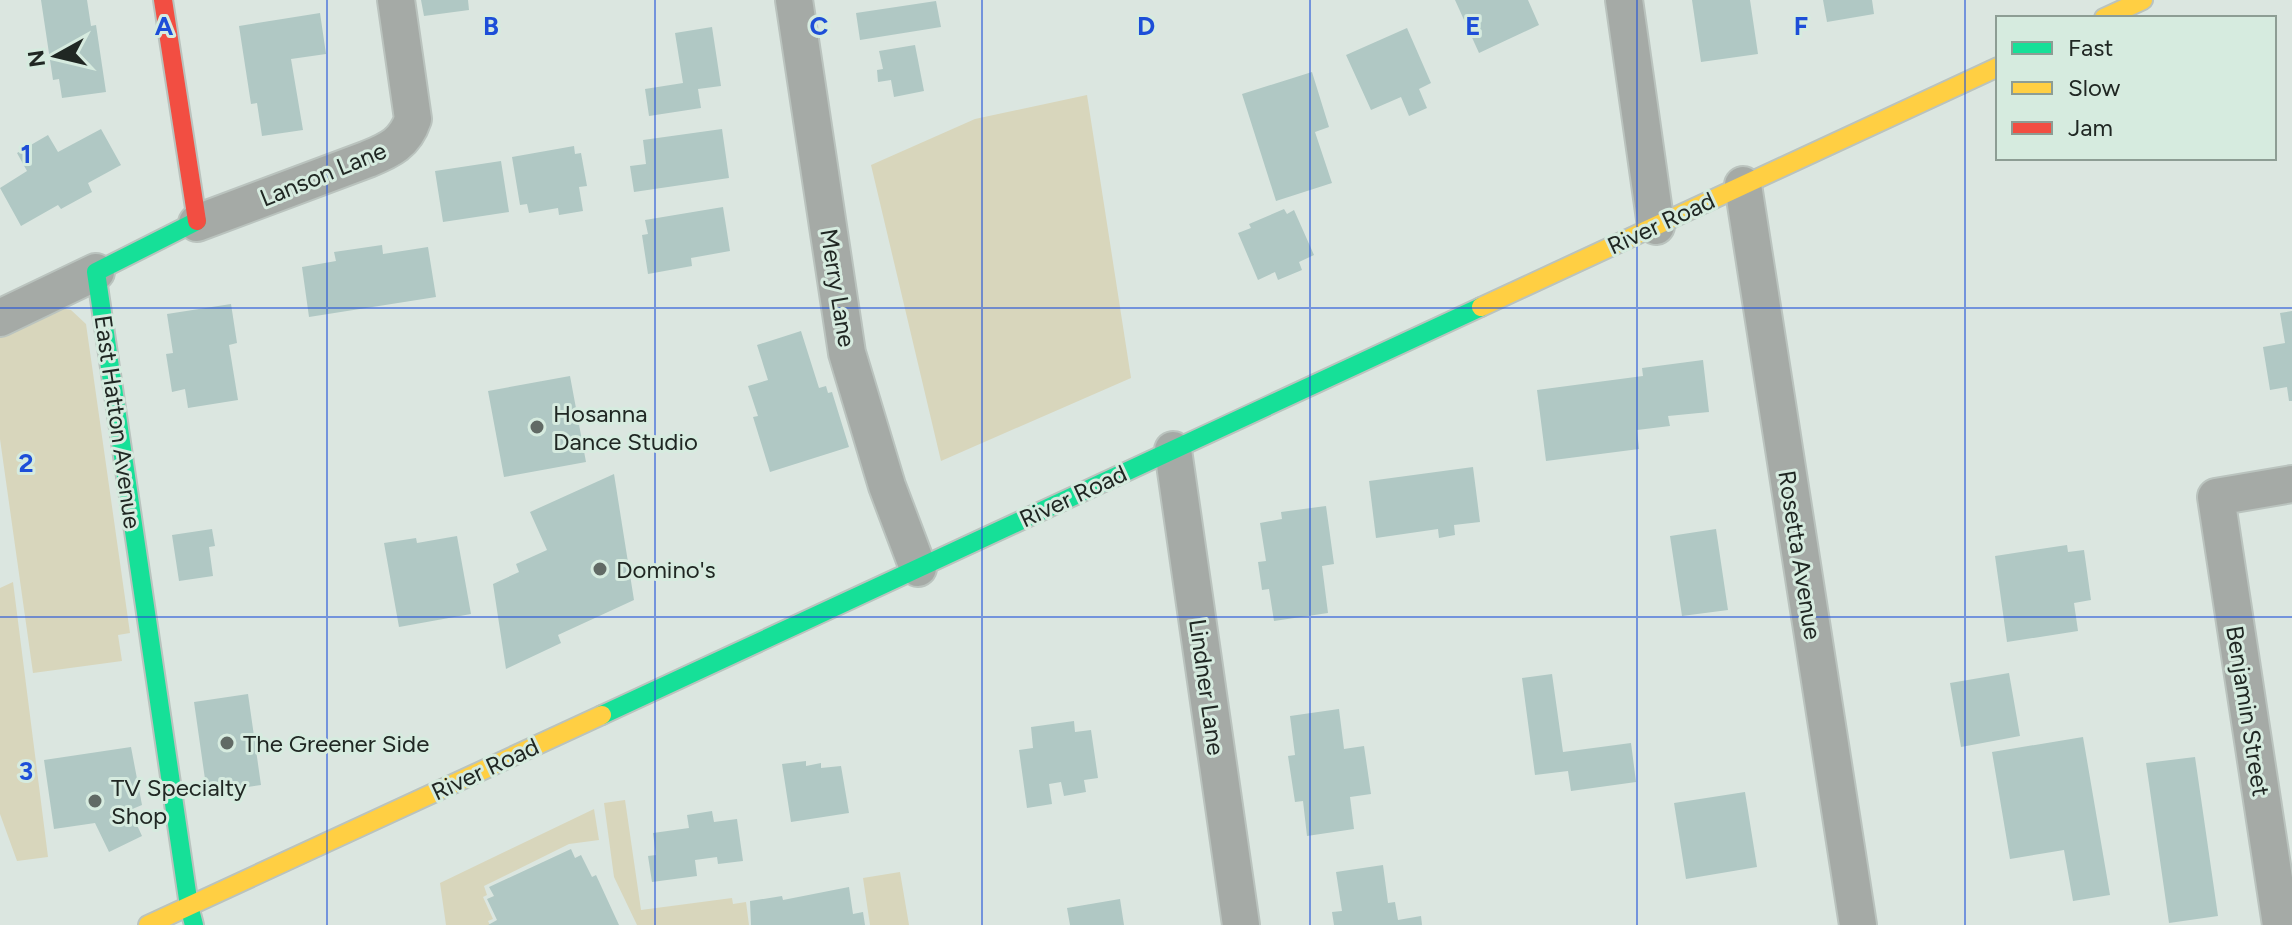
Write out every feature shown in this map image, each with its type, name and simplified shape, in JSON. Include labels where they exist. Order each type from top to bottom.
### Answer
[{"type":"main road","points":[[96,272],[197,223],[163,0]]},
{"type":"main road","points":[[2108,16],[2143,0]]},
{"type":"main road","name":"River Road","points":[[148,925],[1996,68]]},
{"type":"main road","name":"East Hatton Avenue","points":[[96,272],[194,925]]},
{"type":"street","name":"Lanson Lane","points":[[197,223],[368,159],[389,150],[407,136],[413,119],[396,0]]},
{"type":"street","name":"Merry Lane","points":[[794,0],[847,353],[887,486],[918,568]]},
{"type":"street","points":[[1624,0],[1656,226]]},
{"type":"street","name":"Rosetta Avenue","points":[[1743,185],[1858,925]]},
{"type":"street","points":[[0,318],[96,272]]},
{"type":"street","name":"Lindner Lane","points":[[1173,450],[1241,925]]},
{"type":"street","name":"Benjamin Street","points":[[2281,925],[2216,497],[2292,484]]},
{"type":"shaded area","points":[[1087,95],[1131,378],[941,461],[871,165],[975,119]]},
{"type":"shaded area","points":[[50,306],[71,310],[86,324],[130,633],[118,635],[122,661],[33,673],[0,439],[0,327]]},
{"type":"shaded area","points":[[13,582],[48,857],[17,861],[0,814],[0,588]]},
{"type":"shaded area","points":[[625,800],[641,910],[732,898],[733,904],[746,902],[749,925],[637,925],[614,877],[604,803]]},
{"type":"shaded area","points":[[594,809],[599,840],[569,844],[484,886],[487,895],[483,897],[493,919],[488,921],[490,925],[446,925],[440,883]]},
{"type":"shaded area","points":[[900,872],[909,925],[870,925],[863,878]]},
{"type":"building","points":[[41,0],[87,0],[91,26],[96,25],[106,92],[62,98],[59,79],[53,80]]},
{"type":"building","points":[[421,0],[468,0],[469,10],[424,16]]},
{"type":"building","points":[[1455,0],[1528,0],[1539,25],[1479,53]]},
{"type":"building","points":[[1692,0],[1750,0],[1758,54],[1701,62]]},
{"type":"building","points":[[1823,0],[1872,0],[1874,14],[1827,22]]},
{"type":"building","points":[[936,1],[941,27],[860,40],[856,13]]},
{"type":"building","points":[[320,13],[326,54],[291,59],[303,130],[262,136],[257,103],[251,104],[239,26]]},
{"type":"building","points":[[712,27],[721,86],[698,89],[701,108],[649,116],[645,89],[683,83],[675,33]]},
{"type":"building","points":[[1407,28],[1431,83],[1419,89],[1427,108],[1409,116],[1401,97],[1371,110],[1346,55]]},
{"type":"building","points":[[915,45],[924,91],[894,97],[891,80],[878,82],[877,70],[883,69],[879,51]]},
{"type":"building","points":[[1312,72],[1329,127],[1315,132],[1332,183],[1276,201],[1242,94]]},
{"type":"building","points":[[101,129],[121,165],[88,183],[92,192],[61,209],[58,205],[21,226],[0,188],[27,171],[17,153],[48,135],[58,152]]},
{"type":"building","points":[[722,129],[729,178],[634,192],[630,166],[646,164],[643,140]]},
{"type":"building","points":[[574,146],[575,154],[581,153],[587,186],[579,187],[583,211],[559,215],[558,208],[529,213],[527,204],[520,205],[512,157]]},
{"type":"building","points":[[501,161],[509,212],[443,222],[435,171]]},
{"type":"building","points":[[723,207],[730,251],[691,258],[692,266],[648,274],[642,235],[648,234],[645,220]]},
{"type":"building","points":[[1284,209],[1287,214],[1294,210],[1314,255],[1299,262],[1302,270],[1278,280],[1275,272],[1258,280],[1238,233],[1251,228],[1249,224]]},
{"type":"building","points":[[382,245],[383,254],[428,247],[436,297],[309,317],[302,267],[336,261],[334,252]]},
{"type":"building","points":[[231,304],[237,343],[229,345],[238,400],[188,408],[185,389],[172,392],[166,354],[173,353],[167,314]]},
{"type":"building","points":[[2292,311],[2292,401],[2289,401],[2287,387],[2270,390],[2263,347],[2285,343],[2280,313]]},
{"type":"building","points":[[801,331],[819,388],[826,386],[828,393],[832,392],[849,447],[770,472],[753,417],[758,416],[748,386],[768,380],[757,345]]},
{"type":"building","points":[[1703,360],[1709,412],[1668,416],[1670,426],[1637,430],[1639,449],[1546,461],[1537,390],[1643,376],[1642,368]]},
{"type":"building","name":"Hosanna Dance Studio","points":[[570,376],[586,462],[504,477],[488,391]]},
{"type":"building","points":[[1473,467],[1480,522],[1454,525],[1455,535],[1439,538],[1438,529],[1376,538],[1369,481]]},
{"type":"building","points":[[614,474],[634,600],[558,635],[561,643],[506,669],[493,584],[519,572],[516,564],[547,550],[530,512]]},
{"type":"building","points":[[1326,506],[1334,564],[1322,566],[1328,613],[1274,621],[1269,589],[1262,590],[1258,562],[1266,561],[1260,523],[1282,519],[1281,512]]},
{"type":"building","points":[[212,529],[215,546],[209,547],[213,576],[179,581],[172,535]]},
{"type":"building","points":[[1716,529],[1728,610],[1682,616],[1670,536]]},
{"type":"building","points":[[457,536],[471,614],[399,627],[384,543],[416,538],[417,543]]},
{"type":"building","points":[[2067,545],[2068,552],[2084,550],[2091,600],[2074,603],[2078,631],[2007,642],[1995,556]]},
{"type":"building","points":[[2009,673],[2020,736],[1961,747],[1950,683]]},
{"type":"building","points":[[1552,674],[1563,752],[1631,743],[1636,782],[1571,791],[1568,771],[1535,775],[1522,678]]},
{"type":"building","name":"The Greener Side","points":[[248,694],[261,785],[207,793],[194,702]]},
{"type":"building","points":[[1339,709],[1344,749],[1364,746],[1371,794],[1350,797],[1354,829],[1307,836],[1303,801],[1295,802],[1288,756],[1295,755],[1290,716]]},
{"type":"building","points":[[1074,721],[1075,732],[1091,730],[1098,778],[1084,780],[1086,792],[1064,796],[1061,782],[1049,784],[1052,804],[1027,808],[1019,750],[1033,748],[1031,727]]},
{"type":"building","points":[[2083,737],[2110,895],[2073,901],[2064,850],[2010,859],[1992,752]]},
{"type":"building","name":"TV Specialty Shop","points":[[131,747],[142,805],[130,810],[142,836],[109,852],[95,823],[54,829],[44,760]]},
{"type":"building","points":[[2195,757],[2218,916],[2169,923],[2146,763]]},
{"type":"building","points":[[806,761],[806,766],[821,763],[821,768],[841,766],[849,813],[791,822],[782,764]]},
{"type":"building","points":[[1745,792],[1757,867],[1686,879],[1674,803]]},
{"type":"building","points":[[712,811],[714,822],[737,819],[743,861],[718,864],[717,857],[695,860],[697,876],[652,882],[648,856],[656,855],[653,833],[689,828],[687,815]]},
{"type":"building","points":[[571,849],[575,858],[581,855],[592,877],[596,875],[619,925],[488,925],[497,920],[487,899],[494,896],[489,887]]},
{"type":"building","points":[[1383,865],[1388,903],[1395,902],[1398,920],[1421,916],[1422,925],[1334,925],[1332,912],[1342,911],[1336,872]]},
{"type":"building","points":[[849,887],[853,914],[863,912],[865,925],[751,925],[750,901],[782,896],[783,900]]},
{"type":"building","points":[[1120,899],[1124,925],[1070,925],[1067,908]]},
{"type":"traffic: fast","points":[[194,925],[96,272],[197,221]]},
{"type":"traffic: fast","points":[[602,715],[1481,307]]},
{"type":"traffic: slow","points":[[2108,16],[2143,0]]},
{"type":"traffic: slow","points":[[1481,307],[1996,68]]},
{"type":"traffic: slow","points":[[148,925],[602,715]]},
{"type":"traffic: jam","points":[[163,0],[197,221]]},
{"type":"place","name":"Hosanna Dance Studio","points":[[537,427]]},
{"type":"place","name":"Domino's","points":[[600,569]]},
{"type":"place","name":"The Greener Side","points":[[227,743]]},
{"type":"place","name":"TV Specialty Shop","points":[[95,801]]}]
